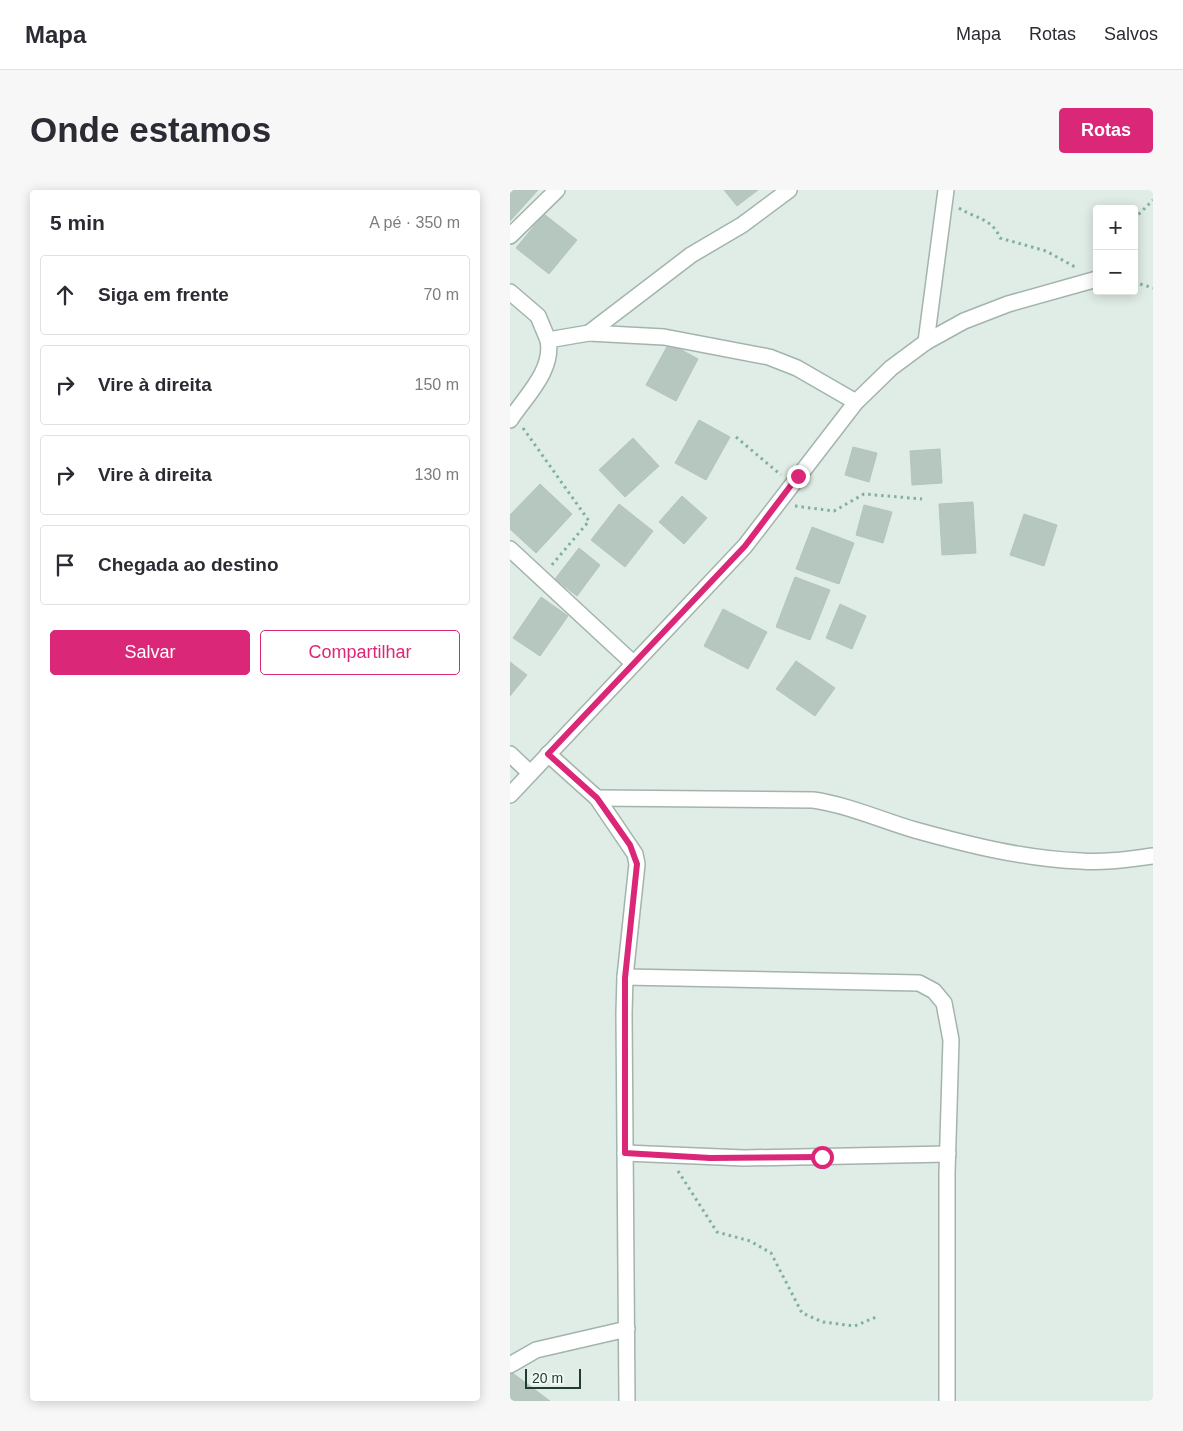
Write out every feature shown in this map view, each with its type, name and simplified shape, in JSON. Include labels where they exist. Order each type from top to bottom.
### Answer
[{"type":"street","points":[[510,236],[557,190]]},
{"type":"street","points":[[589,333],[691,255],[742,225],[789,190]]},
{"type":"street","points":[[926,342],[937,274],[946,194]]},
{"type":"street","points":[[510,794],[632,663],[745,546],[856,402],[891,368],[926,342],[964,321],[990,311],[1093,280]]},
{"type":"street","points":[[510,292],[538,316],[548,340],[550,353],[548,365],[512,418]]},
{"type":"street","points":[[548,340],[589,333],[664,337],[769,357],[797,368],[856,402]]},
{"type":"street","points":[[510,549],[632,663]]},
{"type":"street","points":[[510,754],[530,773]]},
{"type":"street","points":[[548,754],[597,798],[630,845],[637,864],[625,978],[627,1401]]},
{"type":"street","points":[[597,798],[813,800],[839,804],[868,815],[948,839],[1020,854],[1082,862],[1153,856]]},
{"type":"street","points":[[625,978],[919,983],[934,992],[944,1003],[951,1040],[948,1154],[947,1401]]},
{"type":"street","points":[[625,1153],[744,1158],[948,1154]]},
{"type":"street","points":[[510,1365],[536,1350],[627,1329]]},
{"type":"path","points":[[946,194],[974,218],[987,221],[996,227],[1000,238],[1046,251],[1080,270]]},
{"type":"path","points":[[1138,215],[1153,200]]},
{"type":"path","points":[[1138,283],[1153,288]]},
{"type":"path","points":[[512,418],[589,521],[541,578]]},
{"type":"path","points":[[736,437],[782,476],[798,476]]},
{"type":"path","points":[[777,504],[834,511],[864,494],[922,499]]},
{"type":"path","points":[[668,1155],[717,1232],[750,1241],[771,1253],[802,1313],[823,1322],[855,1326],[876,1317]]},
{"type":"building","points":[[510,190],[538,190],[510,221]]},
{"type":"building","points":[[724,190],[758,190],[737,206]]},
{"type":"building","points":[[544,214],[577,240],[549,274],[516,248]]},
{"type":"building","points":[[669,343],[698,359],[676,401],[646,385]]},
{"type":"building","points":[[699,420],[730,437],[706,480],[675,463]]},
{"type":"building","points":[[633,438],[659,466],[625,497],[599,470]]},
{"type":"building","points":[[853,447],[877,453],[869,482],[845,475]]},
{"type":"building","points":[[940,449],[942,483],[912,485],[910,451]]},
{"type":"building","points":[[540,484],[572,514],[536,553],[510,529],[510,515]]},
{"type":"building","points":[[682,496],[707,518],[684,544],[659,522]]},
{"type":"building","points":[[973,502],[976,553],[942,555],[939,504]]},
{"type":"building","points":[[619,504],[653,531],[625,567],[591,540]]},
{"type":"building","points":[[864,505],[892,512],[883,543],[856,535]]},
{"type":"building","points":[[1024,514],[1057,525],[1044,566],[1010,555]]},
{"type":"building","points":[[812,527],[854,543],[839,584],[796,569]]},
{"type":"building","points":[[579,548],[600,565],[577,596],[555,579]]},
{"type":"building","points":[[795,577],[830,590],[810,640],[776,627]]},
{"type":"building","points":[[541,597],[568,616],[540,656],[513,638]]},
{"type":"building","points":[[840,604],[866,616],[852,649],[826,638]]},
{"type":"building","points":[[723,609],[767,632],[748,669],[704,646]]},
{"type":"building","points":[[796,661],[835,688],[815,716],[776,689]]},
{"type":"building","points":[[510,662],[527,675],[510,696]]},
{"type":"building","points":[[510,1371],[550,1401],[510,1401]]},
{"type":"route","points":[[798,476],[745,546],[632,663],[548,754],[597,798],[630,845],[635,854],[637,864],[625,978],[625,1153],[710,1158],[822,1157]]}]
